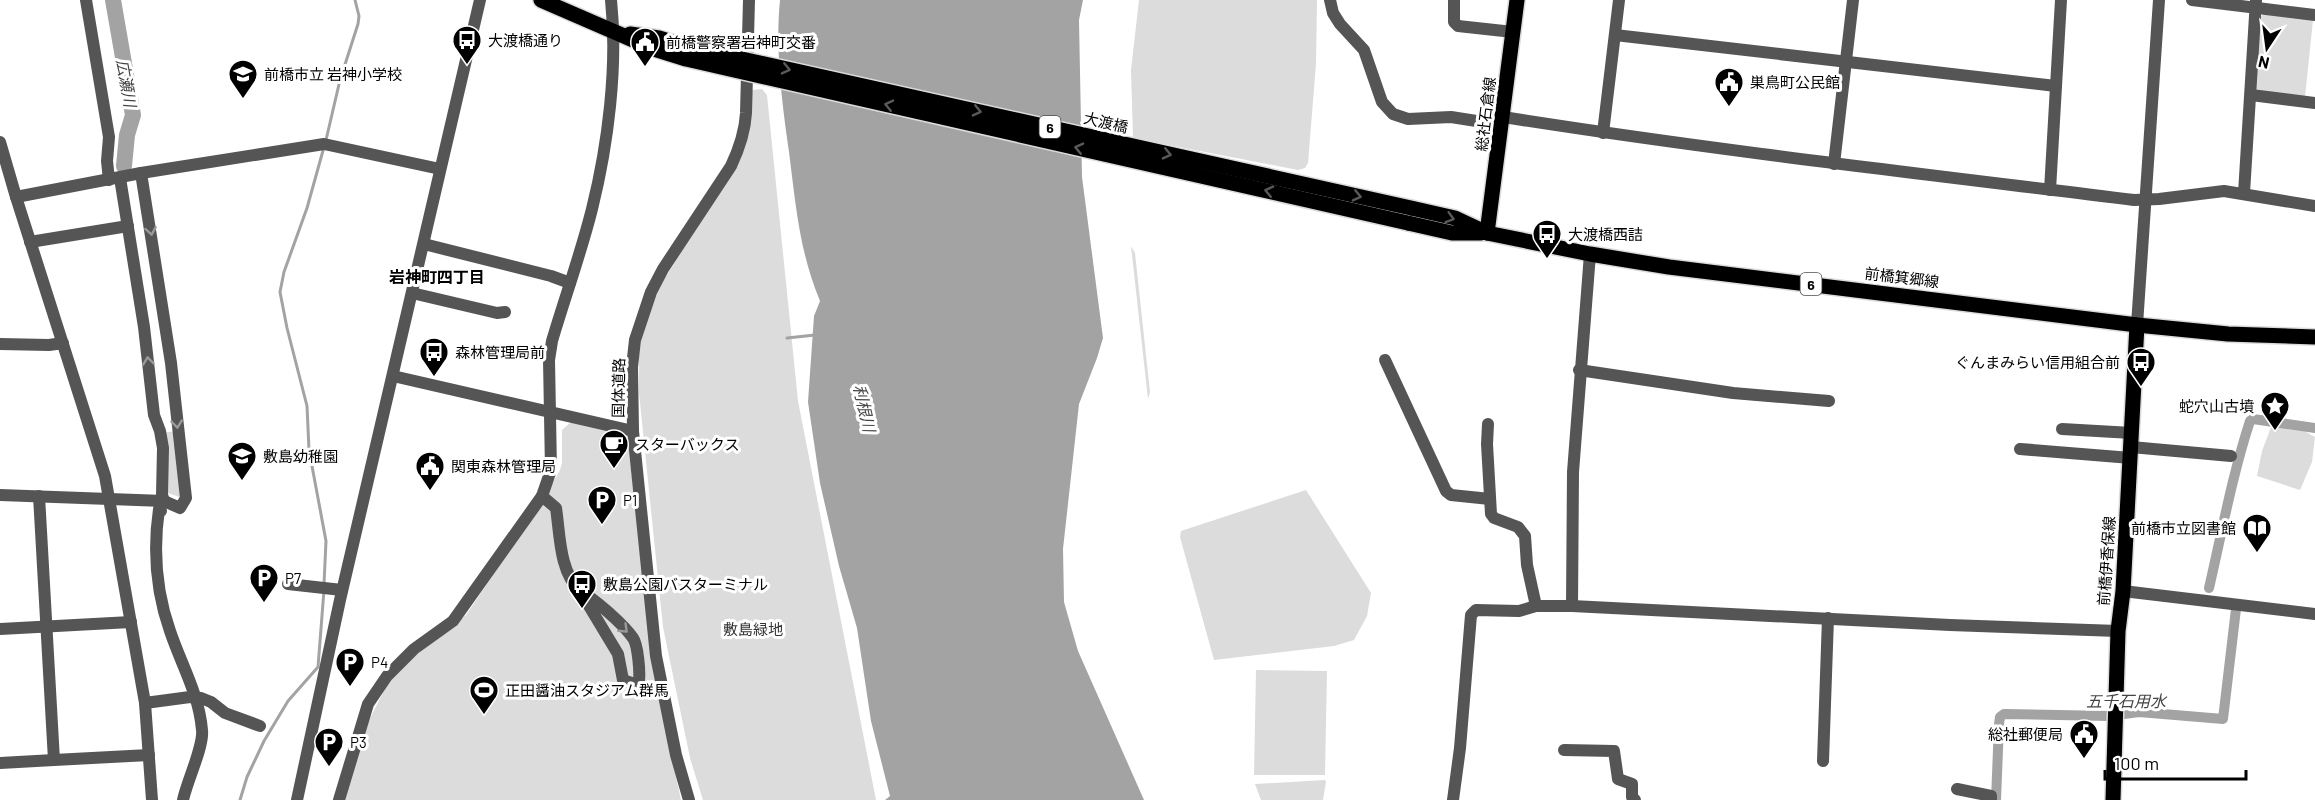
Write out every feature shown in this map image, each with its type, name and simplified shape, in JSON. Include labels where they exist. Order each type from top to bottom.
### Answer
[{"type":"main road","name":"6","points":[[541,0],[615,33]]},
{"type":"main road","name":"総社石倉線","points":[[1487,233],[1517,0]]},
{"type":"main road","name":"大渡橋","points":[[615,33],[654,49],[687,53],[1410,216]]},
{"type":"main road","name":"前橋箕郷線","points":[[1410,216],[1452,233],[1487,233],[1669,267],[2138,325],[2228,334],[2315,338]]},
{"type":"main road","name":"前橋伊香保線","points":[[2113,800],[2118,631],[2123,591],[2138,325]]},
{"type":"street","points":[[86,0],[109,140],[107,161],[128,226],[144,327],[154,416],[163,448],[162,506],[159,509],[155,531],[159,597],[197,698],[203,732],[183,800]]},
{"type":"street","points":[[297,800],[342,590],[480,0]]},
{"type":"street","points":[[339,800],[368,705],[387,676],[414,649],[453,621],[542,496],[551,470],[552,413],[549,360],[552,341],[592,209],[600,170],[614,67],[615,33],[611,0]]},
{"type":"street","name":"国体道路","points":[[689,800],[676,755],[656,656],[633,431],[632,367],[635,340],[643,312],[663,270],[739,151],[745,128],[749,0]]},
{"type":"street","points":[[1330,0],[1333,13],[1340,24],[1364,50],[1382,102],[1393,114],[1408,119],[1451,117],[1502,121],[2134,200],[2159,199],[2214,191],[2244,193],[2315,206]]},
{"type":"street","points":[[1454,0],[1454,22],[1458,26],[1513,32]]},
{"type":"street","points":[[1603,133],[1619,0]]},
{"type":"street","points":[[1833,164],[1853,0]]},
{"type":"street","points":[[2049,190],[2061,0]]},
{"type":"street","points":[[2138,325],[2159,0]]},
{"type":"street","points":[[2192,0],[2256,4],[2315,15]]},
{"type":"street","points":[[2244,193],[2256,4]]},
{"type":"street","points":[[1616,35],[2056,86]]},
{"type":"street","points":[[2251,95],[2315,103]]},
{"type":"street","points":[[0,142],[30,242],[99,452],[145,703],[152,800]]},
{"type":"street","points":[[16,197],[141,173],[324,144],[440,169]]},
{"type":"street","points":[[0,495],[108,498],[180,508],[186,498],[171,363],[141,173]]},
{"type":"street","points":[[30,242],[128,226]]},
{"type":"street","points":[[424,244],[551,276],[570,284]]},
{"type":"street","points":[[1572,606],[1573,487],[1590,254]]},
{"type":"street","points":[[412,293],[496,313],[505,312]]},
{"type":"street","points":[[0,344],[63,343]]},
{"type":"street","points":[[1385,360],[1447,493],[1490,499]]},
{"type":"street","points":[[1580,370],[1733,393],[1829,401]]},
{"type":"street","points":[[393,376],[633,431]]},
{"type":"street","points":[[1488,424],[1491,514],[1494,518],[1518,527],[1525,536],[1527,569],[1536,606]]},
{"type":"street","points":[[2062,429],[2131,446]]},
{"type":"street","points":[[2020,449],[2131,446],[2232,456]]},
{"type":"street","points":[[39,496],[54,760]]},
{"type":"street","points":[[542,496],[556,508],[564,563],[575,586],[618,654],[623,680],[634,684],[639,680],[640,674],[635,640],[590,596],[580,591]]},
{"type":"street","points":[[288,584],[342,590]]},
{"type":"street","points":[[2123,591],[2315,614]]},
{"type":"street","points":[[1453,800],[1472,612],[1479,610],[1519,611],[1536,606],[1572,606],[2118,631]]},
{"type":"street","points":[[1823,761],[1828,618]]},
{"type":"street","points":[[0,629],[131,622]]},
{"type":"street","points":[[145,703],[197,698],[211,702],[225,713],[260,726]]},
{"type":"street","points":[[1564,750],[1614,751],[1618,779],[1632,783],[1632,797],[1635,800]]},
{"type":"street","points":[[0,763],[149,755]]},
{"type":"street","points":[[1957,789],[1991,796],[1991,800]]},
{"type":"green space","points":[[1139,0],[1317,0],[1316,64],[1308,163],[1305,168],[1298,170],[1133,138],[1131,70]]},
{"type":"green space","points":[[2264,14],[2313,20],[2305,97],[2258,91],[2255,87],[2260,17]]},
{"type":"green space","name":"敷島緑地","points":[[762,89],[767,95],[798,401],[876,800],[703,800],[690,758],[663,627],[639,393],[641,340],[655,294],[732,171],[752,90]]},
{"type":"green space","points":[[1131,246],[1135,253],[1150,392],[1148,399]]},
{"type":"green space","points":[[571,422],[612,432],[625,442],[629,449],[652,665],[681,800],[345,800],[362,734],[389,681],[405,664],[466,615],[537,510],[560,470],[562,430]]},
{"type":"green space","name":"蛇穴山古墳","points":[[2273,422],[2299,428],[2315,437],[2312,462],[2300,490],[2257,476],[2262,451]]},
{"type":"green space","points":[[175,431],[183,498],[164,492],[163,433]]},
{"type":"green space","points":[[1306,490],[1371,593],[1367,616],[1354,640],[1334,646],[1214,660],[1180,537],[1181,531]]},
{"type":"green space","points":[[1256,670],[1327,671],[1325,775],[1254,775]]},
{"type":"green space","points":[[1325,780],[1323,800],[1261,800],[1255,784]]},
{"type":"water","name":"利根川","points":[[780,0],[1083,0],[1079,20],[1082,177],[1103,338],[1079,404],[1063,549],[1064,602],[1078,651],[1144,800],[885,800],[890,796],[871,721],[857,628],[839,566],[820,483],[808,402],[814,316],[820,301],[807,264],[794,191],[780,76],[778,38]]},
{"type":"waterway","name":"広瀬川","points":[[113,0],[133,115],[127,135],[124,166]]},
{"type":"waterway","points":[[326,140],[340,80],[358,24],[359,16],[355,0]]},
{"type":"waterway","points":[[324,147],[307,208],[284,272],[280,292],[307,406],[309,450],[326,541],[324,584]]},
{"type":"waterway","points":[[787,338],[815,335]]},
{"type":"waterway","name":"五千石用水","points":[[2209,588],[2250,421],[2253,419],[2315,428]]},
{"type":"waterway","points":[[240,800],[247,777],[264,741],[288,701],[318,667],[324,590]]},
{"type":"waterway","name":"五千石用水","points":[[1996,800],[1999,724],[2000,717],[2004,714],[2109,716],[2139,712],[2223,719],[2236,609]]},
{"type":"place","name":"大渡橋通り","points":[[467,66]]},
{"type":"place","name":"前橋警察署岩神町交番","points":[[645,68]]},
{"type":"place","name":"前橋市立 岩神小学校","points":[[243,100]]},
{"type":"place","name":"巣鳥町公民館","points":[[1729,108]]},
{"type":"place","name":"大渡橋西詰","points":[[1547,260]]},
{"type":"place","name":"森林管理局前","points":[[434,378]]},
{"type":"place","name":"ぐんまみらい信用組合前","points":[[2141,388]]},
{"type":"place","name":"蛇穴山古墳","points":[[2275,432]]},
{"type":"place","name":"スターバックス","points":[[614,470]]},
{"type":"place","name":"敷島幼稚園","points":[[242,482]]},
{"type":"place","name":"関東森林管理局","points":[[430,492]]},
{"type":"place","name":"P1","points":[[602,526]]},
{"type":"place","name":"前橋市立図書館","points":[[2257,554]]},
{"type":"place","name":"P7","points":[[264,604]]},
{"type":"place","name":"敷島公園バスターミナル","points":[[582,610]]},
{"type":"place","name":"P4","points":[[350,688]]},
{"type":"place","name":"正田醤油スタジアム群馬","points":[[484,716]]},
{"type":"place","name":"総社郵便局","points":[[2084,760]]},
{"type":"place","name":"P3","points":[[329,768]]},
{"type":"district","name":"岩神町四丁目","points":[[437,276]]}]
